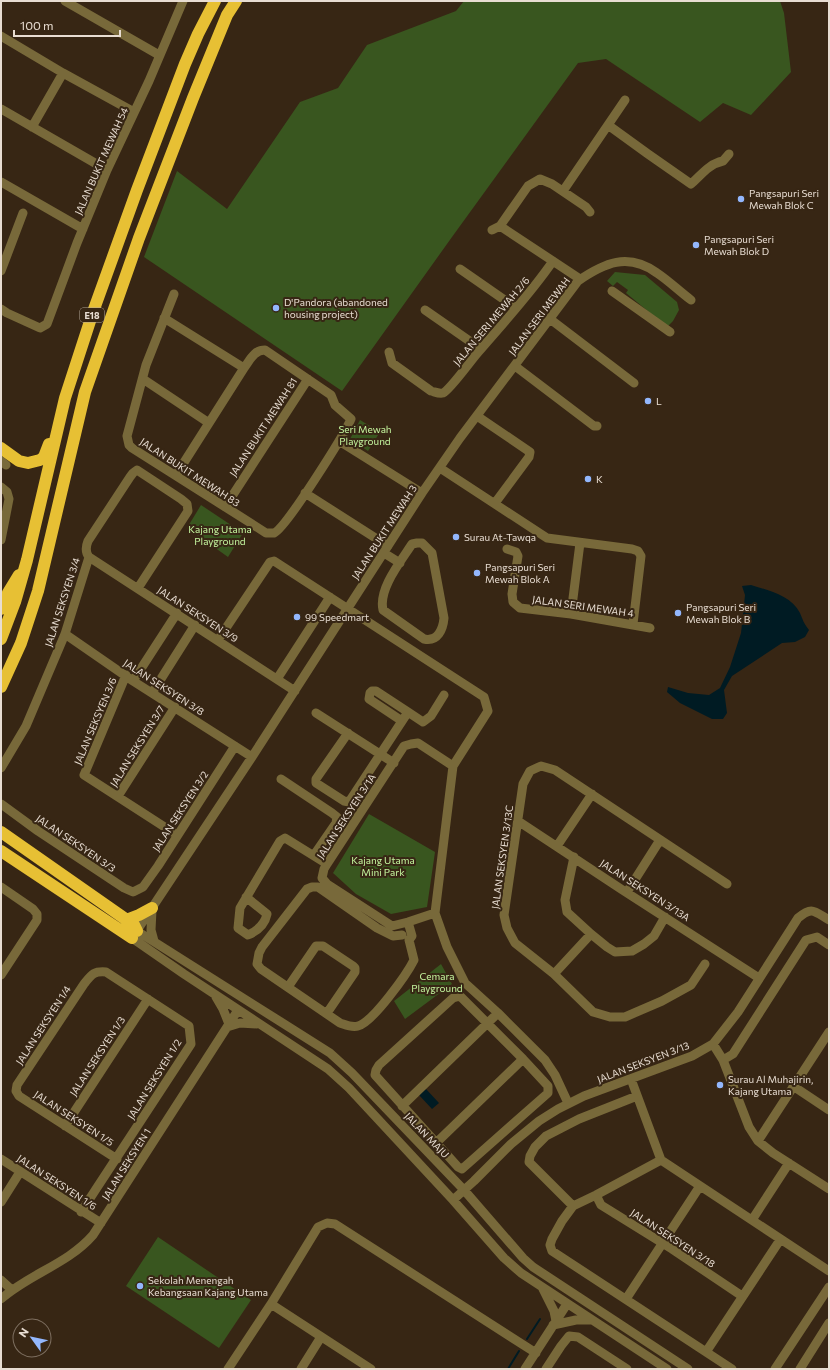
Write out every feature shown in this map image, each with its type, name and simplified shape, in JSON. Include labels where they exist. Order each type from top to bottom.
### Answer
[{"type":"highway","name":"E18","points":[[1,639],[15,602],[27,560],[65,398],[93,312],[185,64],[214,1]]},
{"type":"highway","name":"E18","points":[[1,687],[20,643],[38,590],[84,392],[139,238],[193,98],[227,15],[236,1]]},
{"type":"highway","points":[[1,448],[24,463],[33,463],[44,457],[47,451],[55,418],[65,398]]},
{"type":"highway","points":[[1,609],[8,592],[27,560]]},
{"type":"highway","points":[[1,832],[134,925],[135,935]]},
{"type":"highway","points":[[1,842],[130,929],[135,935]]},
{"type":"highway","points":[[1,851],[108,922]]},
{"type":"highway","points":[[1,861],[62,900],[135,935]]},
{"type":"highway","points":[[126,920],[152,908]]},
{"type":"street","points":[[65,1],[159,55]]},
{"type":"street","name":"JALAN BUKIT MEWAH 54","points":[[4,311],[40,328],[47,324],[107,170],[149,81],[183,1]]},
{"type":"street","points":[[1,36],[63,73],[134,112]]},
{"type":"street","points":[[32,127],[63,73]]},
{"type":"street","points":[[563,191],[625,100]]},
{"type":"street","points":[[1,109],[107,170]]},
{"type":"street","points":[[608,125],[692,184],[709,166],[716,162],[723,161],[729,154]]},
{"type":"street","points":[[580,280],[553,261],[496,228],[528,186],[540,179],[563,191],[586,207],[590,212]]},
{"type":"street","points":[[1,182],[83,229]]},
{"type":"street","points":[[1,271],[23,213]]},
{"type":"street","name":"JALAN SERI MEWAH 2/6","points":[[389,352],[392,364],[436,393],[442,393],[449,387],[538,284],[553,261]]},
{"type":"street","name":"JALAN SERI MEWAH","points":[[440,468],[460,438],[580,280],[597,268],[614,262],[630,262],[645,266],[657,272],[691,300]]},
{"type":"street","points":[[460,269],[516,308]]},
{"type":"street","points":[[612,291],[670,332]]},
{"type":"street","name":"JALAN BUKIT MEWAH 83","points":[[174,294],[146,365],[127,436],[128,442],[132,448],[266,533],[274,533],[282,527],[305,494]]},
{"type":"street","points":[[425,310],[481,349]]},
{"type":"street","points":[[1,321],[4,311]]},
{"type":"street","points":[[164,318],[244,368]]},
{"type":"street","points":[[550,319],[634,383]]},
{"type":"street","points":[[176,475],[244,368],[256,352],[265,350],[331,395],[335,405],[351,418],[339,441],[305,494],[386,549],[400,563]]},
{"type":"street","points":[[515,366],[594,426],[597,426]]},
{"type":"street","points":[[143,379],[209,423]]},
{"type":"street","name":"JALAN BUKIT MEWAH 81","points":[[224,507],[308,379]]},
{"type":"street","points":[[477,416],[530,452],[529,457],[495,503]]},
{"type":"street","points":[[339,441],[422,493]]},
{"type":"street","points":[[440,468],[547,538],[638,551],[641,556],[633,624]]},
{"type":"street","name":"JALAN BUKIT MEWAH 3","points":[[135,935],[295,691],[422,493],[440,468]]},
{"type":"street","name":"JALAN SEKSYEN 3/4","points":[[1,768],[26,726],[65,634],[89,557],[86,549],[88,540],[130,477],[137,470],[187,504],[188,511],[138,588]]},
{"type":"street","points":[[1,487],[7,492],[9,499],[1,540]]},
{"type":"street","points":[[422,543],[432,553],[444,618],[441,632],[437,637],[430,640],[424,639],[382,610],[381,603],[384,590],[400,563],[412,544],[422,543]]},
{"type":"street","points":[[571,614],[580,543]]},
{"type":"street","name":"JALAN SERI MEWAH 4","points":[[507,549],[516,552],[518,556],[512,594],[513,602],[520,608],[571,614],[650,628]]},
{"type":"street","name":"JALAN SEKSYEN 3/9","points":[[89,557],[295,691]]},
{"type":"street","points":[[218,640],[270,562],[274,560],[484,697],[488,711],[453,766],[435,913],[447,946],[465,984],[498,1013],[545,1060],[554,1074],[568,1104]]},
{"type":"street","points":[[276,679],[330,597]]},
{"type":"street","name":"JALAN SEKSYEN 3/6","points":[[118,796],[84,775],[130,678],[177,613]]},
{"type":"street","points":[[152,693],[195,625]]},
{"type":"street","name":"JALAN SEKSYEN 3/8","points":[[65,634],[152,693],[252,757]]},
{"type":"street","points":[[402,721],[369,699],[370,693],[372,691],[376,691],[423,722],[431,716],[444,695]]},
{"type":"street","name":"JALAN SEKSYEN 3/7","points":[[118,796],[175,707]]},
{"type":"street","points":[[348,733],[316,779],[316,783],[344,801],[349,802],[408,712]]},
{"type":"street","points":[[316,713],[394,762]]},
{"type":"street","name":"JALAN SEKSYEN 3/1A","points":[[404,923],[392,926],[371,914],[327,884],[322,878],[324,869],[404,746],[418,744],[453,766]]},
{"type":"street","name":"JALAN SEKSYEN 3/2","points":[[143,887],[235,746]]},
{"type":"street","name":"JALAN SEKSYEN 3/13C","points":[[705,964],[691,986],[662,1001],[625,1016],[610,1017],[594,1012],[554,974],[515,943],[507,928],[504,915],[523,784],[530,771],[541,766],[555,770],[727,884]]},
{"type":"street","points":[[281,779],[332,812],[337,817],[336,823],[314,855]]},
{"type":"street","points":[[557,846],[592,794]]},
{"type":"street","points":[[118,796],[177,836]]},
{"type":"street","name":"JALAN SEKSYEN 3/3","points":[[1,804],[38,831],[124,888],[133,892],[143,887]]},
{"type":"street","name":"JALAN SEKSYEN 3/13A","points":[[518,821],[759,978]]},
{"type":"street","points":[[246,897],[280,840],[285,838],[327,864]]},
{"type":"street","points":[[627,892],[660,840]]},
{"type":"street","points":[[574,857],[565,900],[567,912],[591,934],[615,952],[632,951],[644,944],[654,936],[665,917]]},
{"type":"street","points":[[1,887],[33,908],[37,914],[37,920],[1,975]]},
{"type":"street","points":[[406,938],[393,936],[377,928],[318,887],[312,887],[307,889],[262,947],[257,958],[257,964],[261,969],[340,1023],[350,1026],[358,1026],[366,1022],[399,985],[414,960],[406,938],[404,923],[435,913]]},
{"type":"street","points":[[152,908],[151,930],[154,941]]},
{"type":"street","name":"JALAN SEKSYEN 3/13","points":[[453,1200],[511,1144],[539,1121],[568,1104],[692,1056],[713,1044],[738,1012],[798,918],[806,911],[813,910],[829,920]]},
{"type":"street","points":[[554,974],[591,934]]},
{"type":"street","points":[[135,935],[214,995],[333,1073],[349,1088],[453,1200],[504,1258],[521,1273],[542,1288],[667,1369]]},
{"type":"street","name":"JALAN MAJU","points":[[135,935],[154,941],[330,1053],[341,1062],[452,1177],[514,1249],[533,1267],[688,1369]]},
{"type":"street","points":[[723,1060],[733,1054],[806,940],[817,937],[829,945]]},
{"type":"street","points":[[288,987],[316,946],[323,946],[354,966],[355,972],[327,1013]]},
{"type":"street","name":"JALAN SEKSYEN 1/2","points":[[82,1212],[191,1044],[189,1026],[106,972],[98,971]]},
{"type":"street","name":"JALAN SEKSYEN 1/4","points":[[19,1096],[16,1091],[17,1086],[27,1069],[84,984],[93,974],[98,971]]},
{"type":"street","points":[[231,990],[238,1010]]},
{"type":"street","points":[[214,995],[223,1009],[228,1026],[240,1023],[260,1025]]},
{"type":"street","points":[[460,996],[487,1024],[548,1086],[548,1093],[462,1169],[458,1167],[375,1075],[379,1065],[453,998],[460,996]]},
{"type":"street","name":"JALAN SEKSYEN 1/3","points":[[65,1126],[148,999]]},
{"type":"street","points":[[238,1010],[250,1009],[267,1013]]},
{"type":"street","name":"JALAN SEKSYEN 1","points":[[1,1299],[12,1290],[80,1249],[93,1235],[238,1010]]},
{"type":"street","points":[[402,1106],[498,1013]]},
{"type":"street","points":[[758,1141],[829,1032]]},
{"type":"street","points":[[713,1044],[723,1060],[749,1127],[758,1141],[773,1153],[829,1189]]},
{"type":"street","points":[[436,1143],[523,1059]]},
{"type":"street","points":[[631,1079],[661,1160],[829,1271]]},
{"type":"street","points":[[793,1086],[829,1110]]},
{"type":"street","name":"JALAN SEKSYEN 1/5","points":[[19,1096],[117,1159]]},
{"type":"street","points":[[573,1206],[529,1162],[530,1156],[535,1147],[546,1136],[579,1119],[637,1096]]},
{"type":"street","name":"JALAN SEKSYEN 1/6","points":[[1,1159],[101,1223]]},
{"type":"street","points":[[661,1160],[573,1206],[562,1221],[552,1239],[550,1245],[552,1251],[732,1369]]},
{"type":"street","points":[[752,1220],[789,1163]]},
{"type":"street","points":[[1,1202],[20,1172]]},
{"type":"street","points":[[452,1177],[474,1181],[471,1198]]},
{"type":"street","points":[[626,1299],[700,1186]]},
{"type":"street","name":"JALAN SEKSYEN 3/18","points":[[596,1195],[601,1205],[742,1296]]},
{"type":"street","points":[[228,1369],[271,1304],[318,1227],[327,1223],[335,1224],[536,1352]]},
{"type":"street","points":[[706,1352],[780,1240]]},
{"type":"street","points":[[551,1279],[566,1300],[567,1304]]},
{"type":"street","points":[[1,1280],[12,1290]]},
{"type":"street","points":[[775,1369],[829,1287]]},
{"type":"street","points":[[542,1288],[554,1311],[555,1323]]},
{"type":"street","points":[[271,1304],[371,1369]]},
{"type":"street","points":[[567,1304],[584,1304],[594,1306]]},
{"type":"street","points":[[525,1369],[567,1304]]},
{"type":"street","points":[[555,1323],[576,1320],[591,1320]]},
{"type":"street","points":[[800,1369],[829,1323]]},
{"type":"street","points":[[546,1369],[569,1336],[578,1337],[627,1369]]},
{"type":"street","points":[[300,1369],[321,1337]]},
{"type":"green space","points":[[464,1],[780,1],[784,13],[791,72],[751,115],[723,103],[700,122],[606,59],[578,63],[342,391],[144,257],[177,171],[227,209],[300,102],[338,88],[367,45],[456,11]]},
{"type":"green space","points":[[615,272],[645,275],[677,302],[679,310],[673,321],[667,327],[626,293],[628,290],[617,282],[613,286],[607,281]]},
{"type":"green space","name":"Seri Mewah Playground","points":[[360,420],[380,432],[368,451],[350,439]]},
{"type":"green space","name":"Kajang Utama Playground","points":[[201,505],[243,533],[228,557],[187,528]]},
{"type":"green space","name":"Kajang Utama Mini Park","points":[[369,814],[435,852],[427,907],[391,914],[356,894],[333,873]]},
{"type":"green space","name":"Cemara Playground","points":[[441,964],[452,984],[405,1019],[394,1001]]},
{"type":"green space","points":[[158,1237],[251,1300],[219,1348],[126,1286]]},
{"type":"water","points":[[751,585],[771,591],[791,602],[800,613],[809,630],[805,637],[795,642],[782,643],[732,676],[724,690],[727,713],[723,719],[712,719],[680,703],[667,692],[668,687],[688,693],[709,695],[720,688],[730,667],[741,633],[745,595],[742,586]]},
{"type":"water","points":[[426,1089],[439,1103],[432,1109],[419,1095]]},
{"type":"waterway","points":[[527,1339],[540,1319]]},
{"type":"waterway","points":[[508,1369],[519,1351]]},
{"type":"place","name":"Pangsapuri Seri Mewah Blok C","points":[[741,199]]},
{"type":"place","name":"Pangsapuri Seri Mewah Blok D","points":[[696,245]]},
{"type":"place","name":"D'Pandora (abandoned housing project)","points":[[276,308]]},
{"type":"place","name":"L","points":[[648,401]]},
{"type":"place","name":"K","points":[[588,479]]},
{"type":"place","name":"Surau At-Tawqa","points":[[456,537]]},
{"type":"place","name":"Pangsapuri Seri Mewah Blok A","points":[[477,573]]},
{"type":"place","name":"Pangsapuri Seri Mewah Blok B","points":[[678,613]]},
{"type":"place","name":"99 Speedmart","points":[[297,617]]},
{"type":"place","name":"Surau Al Muhajirin, Kajang Utama","points":[[720,1085]]},
{"type":"place","name":"Sekolah Menengah Kebangsaan Kajang Utama","points":[[140,1286]]}]
